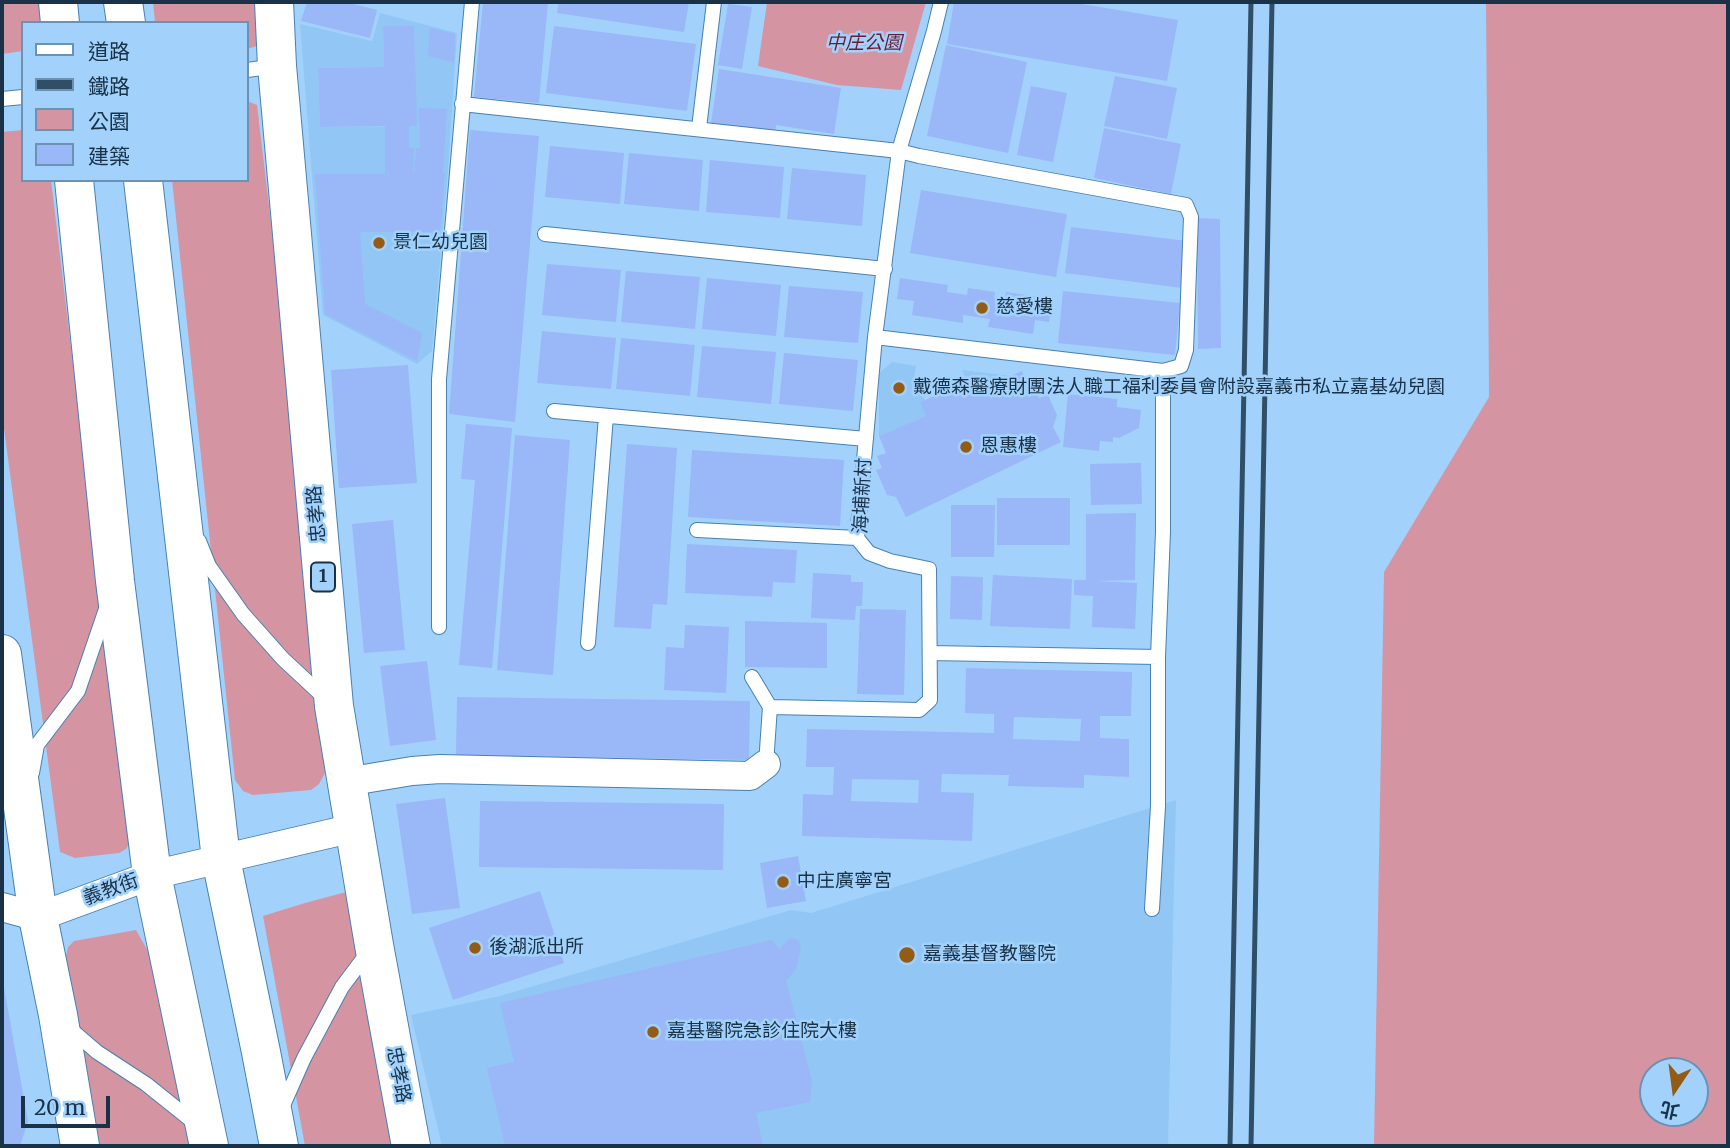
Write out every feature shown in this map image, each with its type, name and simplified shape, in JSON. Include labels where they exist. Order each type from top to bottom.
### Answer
[{"type":"main road","points":[[58,2],[60,21]]},
{"type":"main road","points":[[124,2],[126,21]]},
{"type":"main road","name":"忠孝路","points":[[274,2],[262,68],[334,706],[411,1146]]},
{"type":"main road","points":[[74,182],[115,581],[152,875],[208,1139]]},
{"type":"main road","points":[[144,182],[221,859],[277,1135]]},
{"type":"main road","points":[[2,654],[38,917],[80,1146]]},
{"type":"street","points":[[346,782],[440,769],[750,776],[766,764]]},
{"type":"street","name":"義教街","points":[[38,917],[152,875],[354,828]]},
{"type":"street","points":[[2,907],[38,917]]},
{"type":"lane","points":[[439,627],[439,379],[472,2]]},
{"type":"lane","points":[[699,128],[714,2]]},
{"type":"lane","name":"海埔新村","points":[[770,707],[919,710],[930,699],[929,569],[890,561],[869,553],[857,538],[875,337],[899,151],[941,2]]},
{"type":"lane","points":[[2,99],[21,97]]},
{"type":"lane","points":[[462,104],[899,151],[1186,205],[1191,217],[1186,350],[1181,366],[1163,371],[875,337]]},
{"type":"lane","points":[[545,234],[885,269]]},
{"type":"lane","points":[[1152,909],[1158,806],[1163,371]]},
{"type":"lane","points":[[554,411],[866,439]]},
{"type":"lane","points":[[588,643],[606,416]]},
{"type":"lane","points":[[180,494],[209,566],[243,614],[283,659],[334,706]]},
{"type":"lane","points":[[697,530],[857,538]]},
{"type":"lane","points":[[28,841],[30,780],[37,744],[78,691],[115,581]]},
{"type":"lane","points":[[930,653],[1158,657]]},
{"type":"lane","points":[[752,677],[770,707],[766,764]]},
{"type":"lane","points":[[277,1135],[304,1058],[342,987],[374,945]]},
{"type":"lane","points":[[58,1015],[72,1032],[146,1084],[208,1139]]},
{"type":"shaded area","name":"景仁幼兒園","points":[[380,13],[457,33],[432,351],[417,364],[323,315],[300,24],[372,41]],"holes":[[[414,26],[416,126],[320,127],[318,68],[384,67],[383,27]]]},
{"type":"shaded area","name":"戴德森醫療財團法人職工福利委員會附設嘉義市私立嘉基幼兒園","points":[[892,362],[916,366],[914,377],[925,400],[921,402],[926,416],[879,436],[879,373]]},
{"type":"shaded area","name":"戴德森醫療財團法人職工福利委員會附設嘉義市私立嘉基幼兒園","points":[[962,370],[1012,376],[972,393]]},
{"type":"shaded area","name":"嘉義基督教醫院","points":[[1176,800],[1168,1146],[442,1146],[411,1015],[500,996],[791,910],[811,913]]},
{"type":"green space","points":[[2,2],[39,2],[41,21],[21,21],[21,51],[2,54]]},
{"type":"green space","points":[[153,2],[255,2],[260,45],[248,49],[248,21],[155,21]]},
{"type":"green space","name":"中庄公園","points":[[767,2],[926,2],[901,90],[837,85],[758,66]]},
{"type":"green space","points":[[1486,2],[1728,2],[1728,1146],[1374,1146],[1384,572],[1489,397]]},
{"type":"green space","points":[[248,101],[257,105],[298,451],[325,773],[319,784],[311,790],[253,795],[243,791],[235,780],[172,182],[248,182]]},
{"type":"green space","points":[[21,130],[21,182],[51,182],[130,842],[126,849],[119,853],[75,858],[60,852],[2,413],[2,132]]},
{"type":"green space","points":[[346,892],[391,1146],[305,1146],[263,916]]},
{"type":"green space","points":[[136,930],[162,976],[194,1146],[100,1146],[66,956],[68,947],[74,941]]},
{"type":"building","points":[[307,2],[345,2],[377,10],[370,38],[301,21]]},
{"type":"building","points":[[483,2],[548,2],[539,103],[474,97]]},
{"type":"building","points":[[559,2],[689,2],[684,32],[557,13]]},
{"type":"building","points":[[954,2],[1070,2],[1178,20],[1167,81],[947,44]]},
{"type":"building","points":[[728,4],[752,7],[742,69],[718,65]]},
{"type":"building","points":[[383,26],[414,26],[417,126],[409,126],[409,148],[414,148],[413,174],[416,148],[420,148],[419,108],[447,109],[440,232],[360,232],[365,304],[422,333],[417,361],[325,314],[315,174],[385,174],[385,126],[320,127],[318,68],[384,67]]},
{"type":"building","points":[[554,26],[696,44],[687,111],[546,93]]},
{"type":"building","points":[[430,28],[455,34],[454,62],[428,56]]},
{"type":"building","points":[[946,45],[1027,62],[1008,153],[927,136]]},
{"type":"building","points":[[719,69],[841,88],[834,134],[776,125],[775,133],[711,123]]},
{"type":"building","points":[[1115,76],[1177,88],[1167,139],[1104,126]]},
{"type":"building","points":[[1031,86],[1067,93],[1053,162],[1017,155]]},
{"type":"building","points":[[1104,128],[1181,144],[1171,194],[1094,178]]},
{"type":"building","points":[[470,130],[539,136],[515,422],[449,414]]},
{"type":"building","points":[[550,146],[624,153],[620,204],[545,197]]},
{"type":"building","points":[[629,153],[703,160],[699,211],[624,204]]},
{"type":"building","points":[[710,160],[784,167],[780,218],[706,212]]},
{"type":"building","points":[[792,168],[866,175],[862,226],[787,219]]},
{"type":"building","points":[[921,190],[1067,214],[1056,277],[910,253]]},
{"type":"building","points":[[1197,218],[1220,219],[1221,348],[1198,349]]},
{"type":"building","points":[[1071,227],[1187,241],[1182,288],[1065,273]]},
{"type":"building","points":[[547,264],[621,270],[616,322],[542,315]]},
{"type":"building","points":[[626,271],[700,277],[695,329],[621,322]]},
{"type":"building","points":[[707,278],[781,285],[776,336],[702,329]]},
{"type":"building","name":"慈愛樓","points":[[900,278],[948,285],[947,292],[967,295],[968,288],[995,292],[994,298],[1005,300],[1006,292],[1052,299],[1049,322],[1035,320],[1033,334],[988,327],[990,319],[963,315],[963,323],[912,315],[914,301],[897,299]]},
{"type":"building","points":[[789,286],[863,292],[858,343],[784,337]]},
{"type":"building","points":[[1063,291],[1180,303],[1175,355],[1058,343]]},
{"type":"building","points":[[542,331],[616,338],[611,389],[537,383]]},
{"type":"building","points":[[621,338],[695,345],[690,396],[616,389]]},
{"type":"building","points":[[702,346],[776,352],[771,404],[697,397]]},
{"type":"building","points":[[784,353],[858,360],[853,411],[779,404]]},
{"type":"building","points":[[408,365],[417,483],[339,488],[331,370]]},
{"type":"building","name":"恩惠樓","points":[[1022,371],[1029,388],[1034,387],[1039,398],[1048,395],[1057,415],[1053,427],[1061,442],[906,517],[896,497],[887,495],[876,470],[882,468],[877,456],[886,453],[879,436],[926,416],[920,402],[967,382],[972,393]]},
{"type":"building","points":[[1068,394],[1117,399],[1117,407],[1141,410],[1139,428],[1119,438],[1113,437],[1113,442],[1100,441],[1099,451],[1063,447]]},
{"type":"building","points":[[466,424],[512,428],[492,668],[459,665],[475,480],[461,479]]},
{"type":"building","points":[[515,435],[570,440],[553,675],[497,670]]},
{"type":"building","points":[[627,444],[677,448],[667,605],[653,604],[651,629],[614,627]]},
{"type":"building","points":[[692,450],[844,460],[840,526],[688,517]]},
{"type":"building","points":[[1141,463],[1142,504],[1091,505],[1090,464]]},
{"type":"building","points":[[997,498],[1070,498],[1070,545],[997,545]]},
{"type":"building","points":[[951,505],[995,505],[994,557],[951,557]]},
{"type":"building","points":[[1136,513],[1135,580],[1095,581],[1137,583],[1135,629],[1092,627],[1093,596],[1074,595],[1074,580],[1086,580],[1086,514]]},
{"type":"building","points":[[393,520],[405,650],[364,653],[352,524]]},
{"type":"building","points":[[687,544],[797,550],[795,583],[773,582],[772,597],[685,593]]},
{"type":"building","points":[[813,573],[851,575],[851,582],[863,582],[862,606],[856,606],[855,620],[811,618]]},
{"type":"building","points":[[993,575],[1072,579],[1070,629],[990,626]]},
{"type":"building","points":[[951,576],[983,577],[982,620],[950,619]]},
{"type":"building","points":[[860,609],[906,610],[904,695],[857,694]]},
{"type":"building","points":[[745,621],[827,623],[827,668],[745,667]]},
{"type":"building","points":[[685,625],[729,627],[726,693],[664,690],[666,647],[684,648]]},
{"type":"building","points":[[427,661],[436,740],[390,746],[380,666]]},
{"type":"building","points":[[966,668],[1132,672],[1131,716],[1100,716],[1100,738],[1129,739],[1129,777],[1084,775],[1084,788],[1008,786],[1009,775],[942,774],[941,792],[974,793],[972,841],[802,836],[803,794],[833,795],[834,767],[806,767],[807,729],[994,733],[994,714],[965,713]],"holes":[[[1014,717],[1081,719],[1080,741],[1013,739]],[[852,779],[919,780],[918,803],[851,801]]]},
{"type":"building","points":[[457,697],[750,701],[749,760],[456,755]]},
{"type":"building","points":[[445,798],[460,908],[412,914],[396,804]]},
{"type":"building","points":[[480,801],[724,804],[723,870],[479,867]]},
{"type":"building","points":[[798,856],[806,901],[767,908],[760,863]]},
{"type":"building","points":[[540,891],[564,963],[453,1000],[429,928]]},
{"type":"building","name":"嘉基醫院急診住院大樓","points":[[790,938],[798,940],[801,947],[796,969],[786,981],[812,1081],[810,1102],[756,1113],[763,1146],[505,1146],[487,1068],[514,1062],[500,1003],[772,940],[779,950]]},
{"type":"building","points":[[2,982],[28,1121],[20,1146],[2,1146]]},
{"type":"railway","points":[[1230,1146],[1251,2]]},
{"type":"railway","points":[[1251,1146],[1272,2]]},
{"type":"place","name":"景仁幼兒園","points":[[379,243]]},
{"type":"place","name":"慈愛樓","points":[[982,308]]},
{"type":"place","name":"戴德森醫療財團法人職工福利委員會附設嘉義市私立嘉基幼兒園","points":[[899,388]]},
{"type":"place","name":"恩惠樓","points":[[966,447]]},
{"type":"place","name":"中庄廣寧宮","points":[[783,882]]},
{"type":"place","name":"後湖派出所","points":[[475,948]]},
{"type":"place","name":"嘉義基督教醫院","points":[[907,955]]},
{"type":"place","name":"嘉基醫院急診住院大樓","points":[[653,1032]]}]
